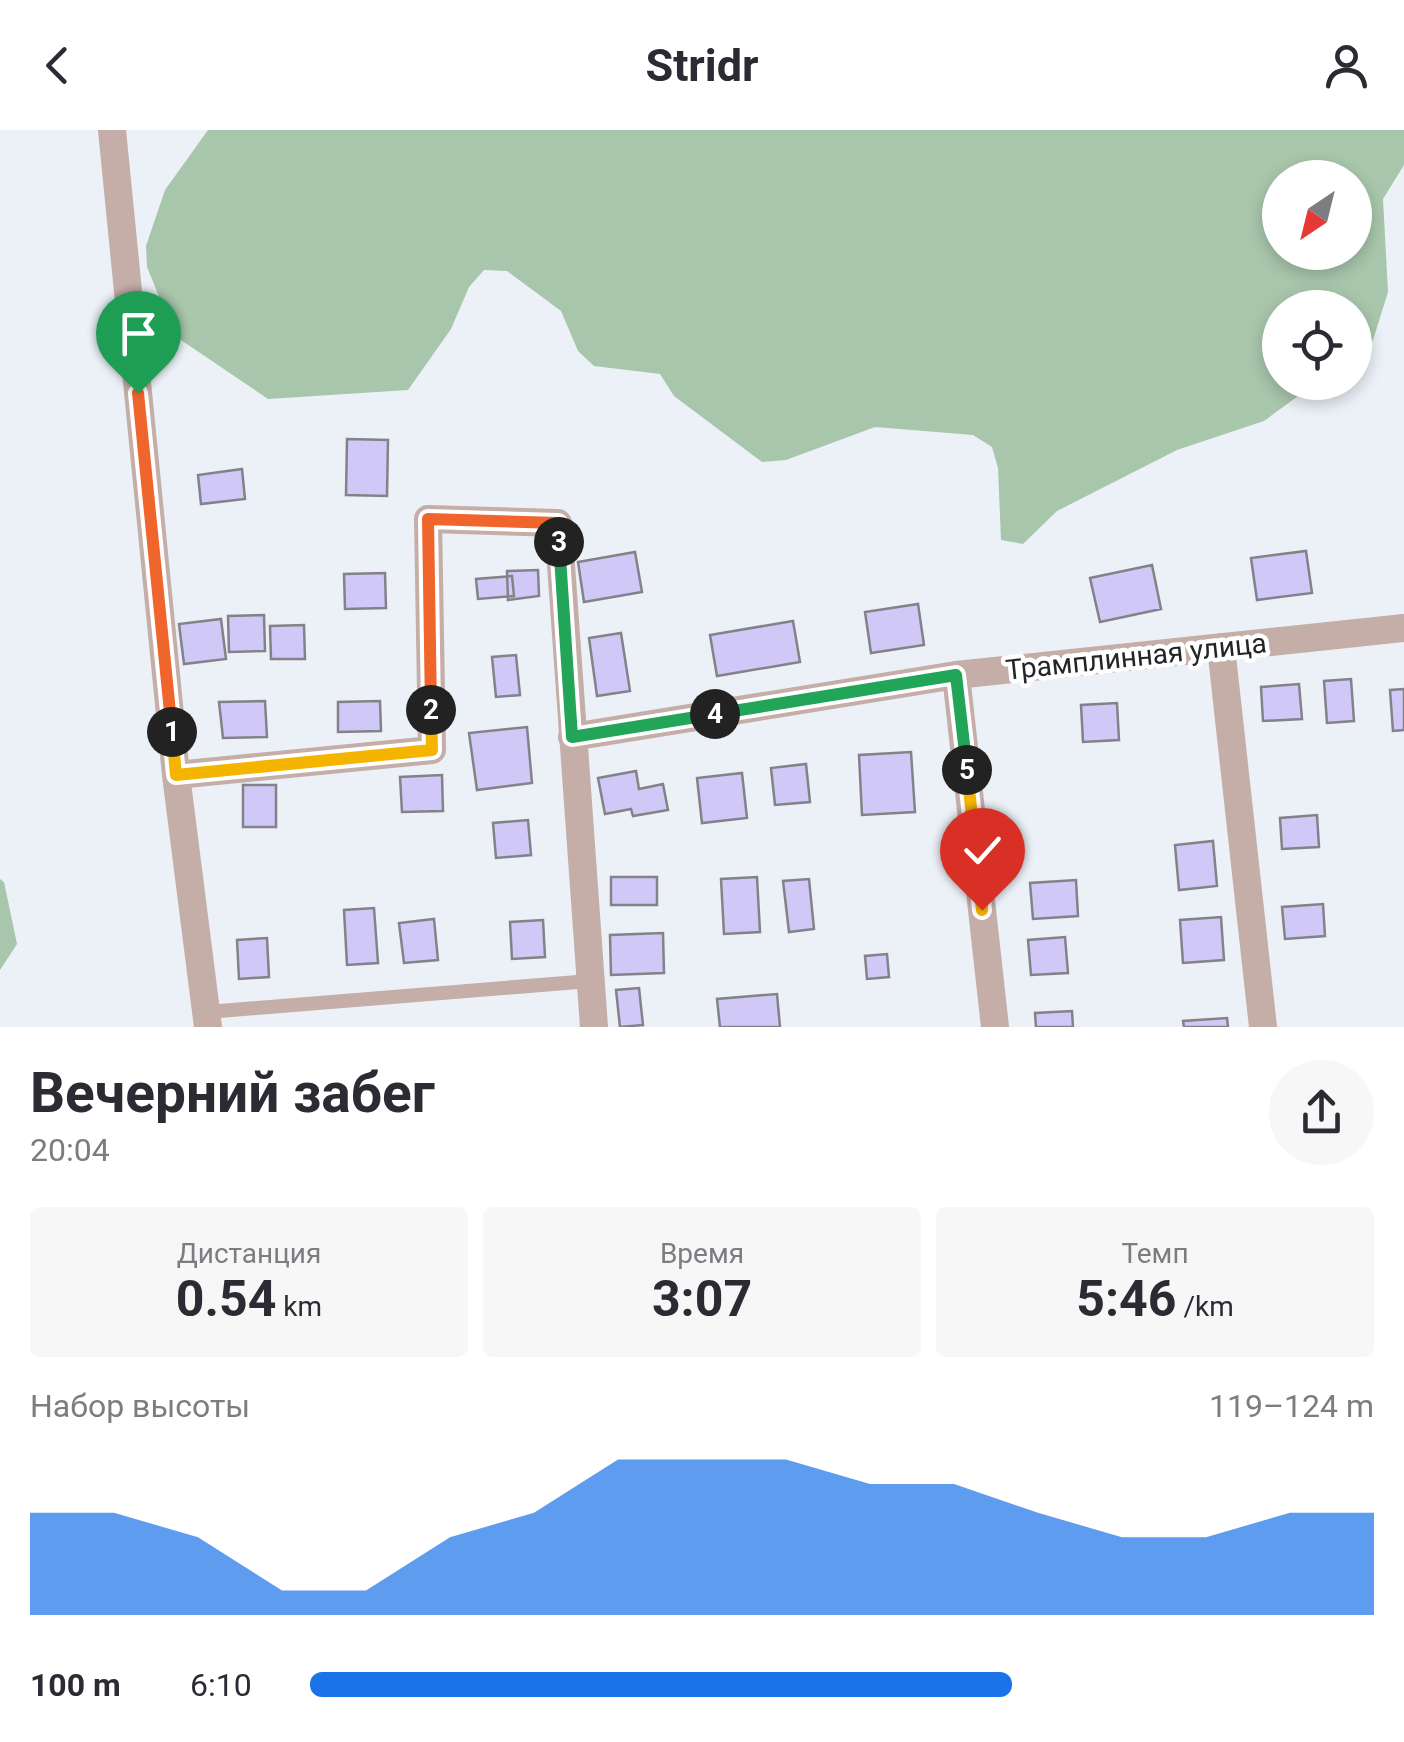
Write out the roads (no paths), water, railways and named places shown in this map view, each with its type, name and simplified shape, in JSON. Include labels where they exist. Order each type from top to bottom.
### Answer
[{"type":"street","points":[[115,133],[176,775],[208,1019]]},
{"type":"street","points":[[176,775],[432,750],[428,519],[558,523],[594,1027]]},
{"type":"street","name":"Трамплинная улица","points":[[572,737],[956,675],[1404,628]]},
{"type":"street","points":[[1221,647],[1263,1027]]},
{"type":"street","points":[[956,675],[995,1027]]},
{"type":"lane","points":[[208,1019],[590,980]]}]
